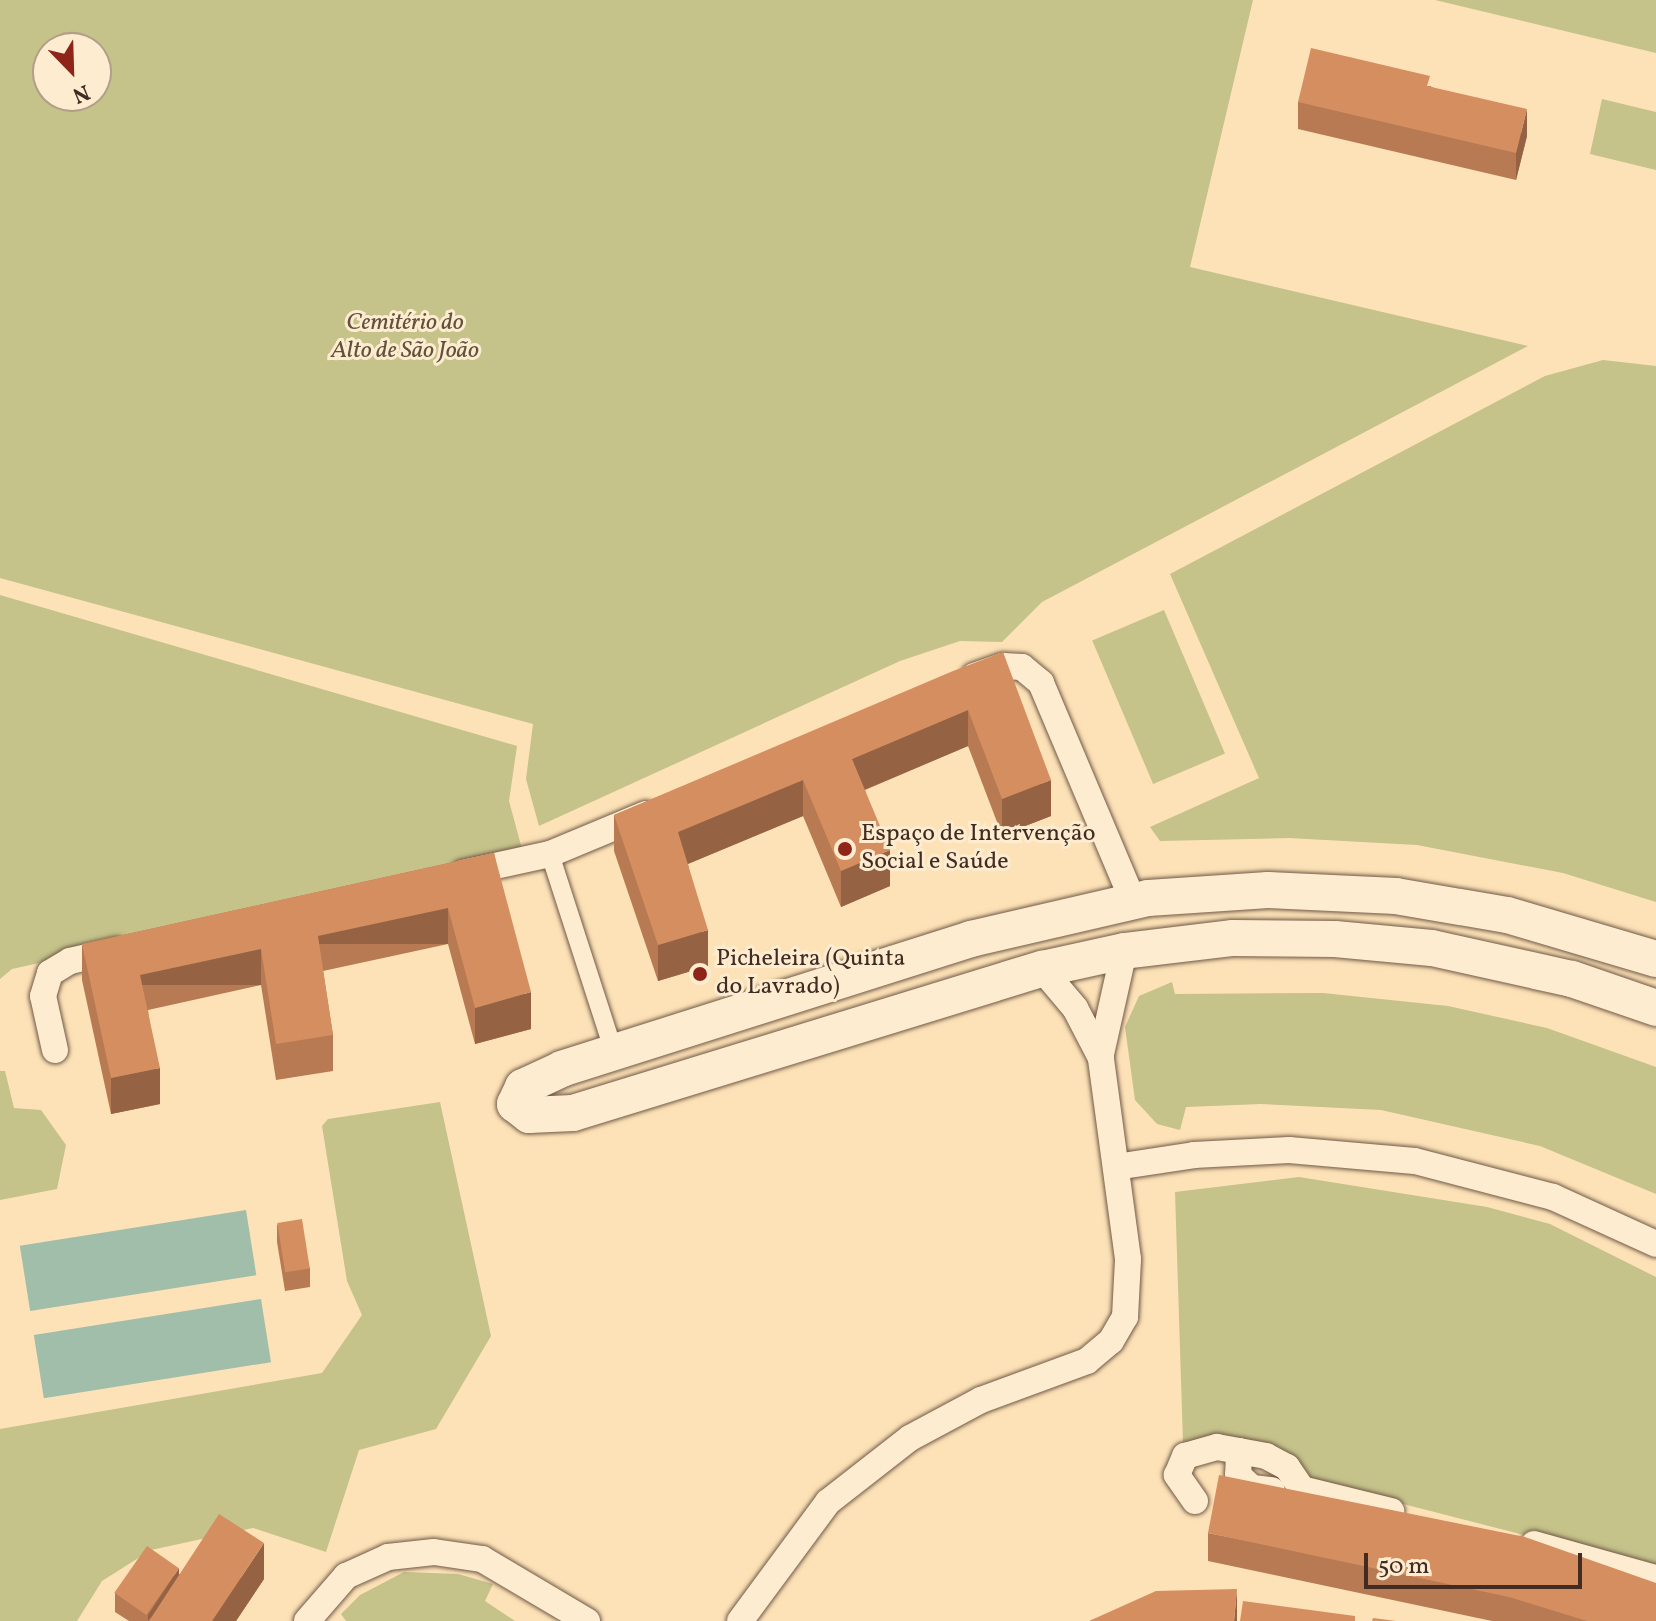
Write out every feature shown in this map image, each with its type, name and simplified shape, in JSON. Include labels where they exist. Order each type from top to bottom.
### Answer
[{"type":"main road","points":[[1656,959],[1507,915],[1396,896],[1226,890],[1133,901],[971,939],[614,1052],[533,1080],[515,1096],[515,1104],[529,1115],[573,1113],[1042,969],[1124,951],[1233,938],[1379,942],[1537,970],[1656,1008]]},
{"type":"street","points":[[949,687],[1003,666],[1022,667],[1041,683],[1133,901]]},
{"type":"street","points":[[441,878],[550,854],[675,802]]},
{"type":"street","points":[[550,854],[614,1052]]},
{"type":"street","points":[[55,1050],[43,996],[50,973],[70,961],[147,944]]},
{"type":"street","points":[[1101,1058],[1124,951]]},
{"type":"street","points":[[740,1621],[828,1502],[910,1438],[981,1400],[1075,1367],[1111,1341],[1125,1317],[1130,1285],[1101,1058],[1075,1008],[1042,969]]},
{"type":"street","points":[[1116,1167],[1194,1155],[1324,1151],[1442,1166],[1553,1197],[1656,1244]]},
{"type":"street","points":[[1195,1501],[1177,1475],[1185,1456],[1217,1447],[1287,1467],[1302,1489],[1415,1517]]},
{"type":"street","points":[[1506,1537],[1656,1578]]},
{"type":"street","points":[[307,1621],[346,1576],[388,1557],[434,1552],[482,1559],[587,1621]]},
{"type":"green space","name":"Cemitério do Alto de São João","points":[[0,0],[1253,0],[1190,267],[1528,346],[1042,602],[1002,642],[960,641],[900,661],[539,826],[526,779],[533,724],[0,578]]},
{"type":"green space","points":[[1435,0],[1656,0],[1656,53]]},
{"type":"green space","points":[[1602,99],[1656,112],[1656,170],[1590,154]]},
{"type":"green space","points":[[1603,360],[1656,366],[1656,902],[1563,873],[1417,845],[1289,838],[1160,841],[1150,827],[1259,778],[1170,574],[1545,376]]},
{"type":"green space","points":[[0,595],[517,746],[509,801],[522,849],[337,897],[12,969],[0,979]]},
{"type":"green space","points":[[1164,610],[1225,754],[1153,784],[1092,640]]},
{"type":"green space","points":[[1172,982],[1175,994],[1323,993],[1448,1006],[1547,1028],[1656,1067],[1656,1194],[1540,1146],[1381,1110],[1261,1104],[1186,1107],[1180,1130],[1157,1124],[1135,1100],[1125,1027],[1139,996]]},
{"type":"green space","points":[[0,1071],[5,1071],[14,1108],[41,1110],[66,1145],[57,1189],[0,1200]]},
{"type":"green space","points":[[440,1102],[491,1336],[436,1429],[359,1450],[326,1552],[253,1528],[151,1550],[102,1581],[77,1621],[0,1621],[0,1429],[322,1373],[362,1315],[347,1281],[322,1126],[328,1119]]},
{"type":"green space","points":[[1299,1177],[1487,1207],[1550,1224],[1656,1277],[1656,1569],[1310,1480],[1219,1438],[1183,1442],[1175,1192]]},
{"type":"green space","points":[[404,1572],[458,1574],[493,1584],[485,1601],[515,1621],[346,1621],[341,1614],[360,1595]]},
{"type":"shaded area","points":[[246,1210],[256,1275],[30,1311],[20,1246]]},
{"type":"shaded area","points":[[261,1299],[271,1362],[44,1398],[34,1335]]},
{"type":"building","points":[[1311,48],[1430,76],[1427,86],[1527,109],[1516,153],[1298,102]]},
{"type":"building","points":[[1003,652],[1051,780],[1002,799],[968,710],[852,759],[890,850],[841,871],[803,780],[678,832],[708,930],[658,945],[614,815]]},
{"type":"building","points":[[494,853],[531,992],[475,1008],[448,908],[318,936],[333,1035],[276,1044],[261,949],[140,975],[160,1068],[111,1078],[82,944]]},
{"type":"building","points":[[302,1219],[310,1268],[285,1272],[277,1223]]},
{"type":"building","points":[[1219,1475],[1525,1537],[1656,1583],[1656,1621],[1587,1621],[1509,1597],[1208,1533]]},
{"type":"building","points":[[219,1514],[264,1543],[212,1621],[149,1621]]},
{"type":"building","points":[[147,1546],[179,1568],[146,1615],[114,1593]]},
{"type":"building","points":[[1237,1589],[1234,1621],[1089,1621],[1156,1591]]},
{"type":"building","points":[[1243,1601],[1355,1616],[1355,1621],[1240,1621]]},
{"type":"place","name":"Espaço de Intervenção Social e Saúde","points":[[845,849]]},
{"type":"place","name":"Picheleira (Quinta do Lavrado)","points":[[700,974]]}]
